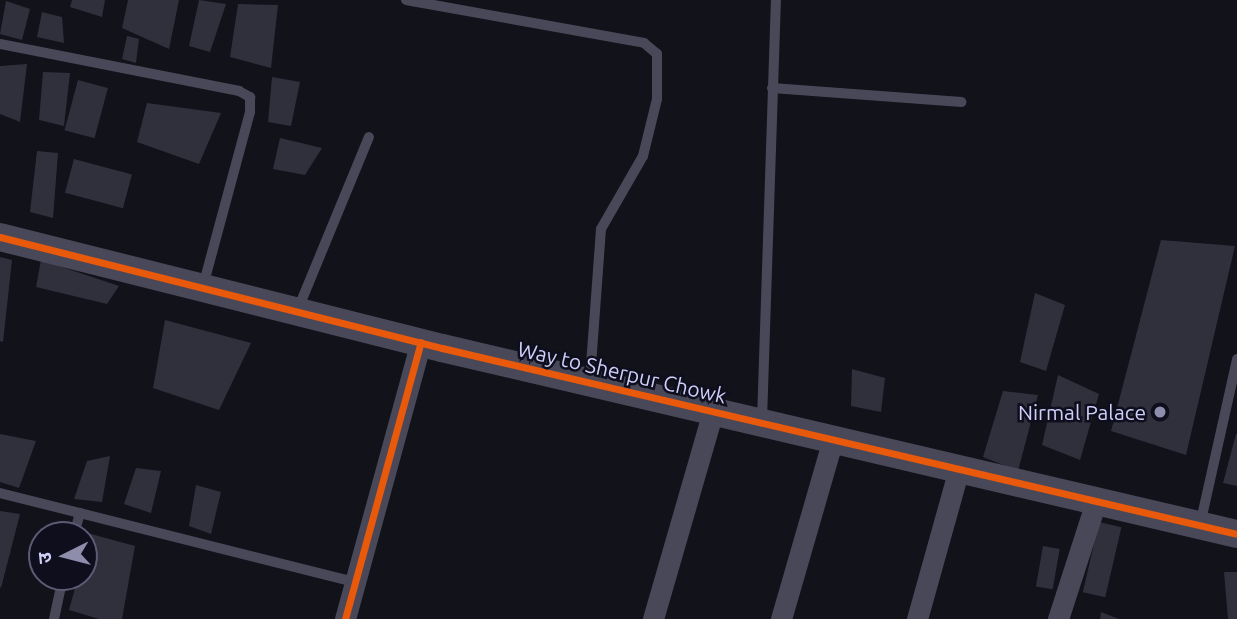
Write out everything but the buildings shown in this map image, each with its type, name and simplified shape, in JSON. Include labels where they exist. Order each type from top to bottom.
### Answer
[{"type":"street","name":"Way to Sherpur Chowk","points":[[0,237],[590,383],[1237,534]]},
{"type":"street","points":[[345,619],[421,342]]},
{"type":"street","points":[[653,619],[713,411]]},
{"type":"street","points":[[781,619],[833,439]]},
{"type":"street","points":[[917,619],[958,469]]},
{"type":"street","points":[[1058,619],[1096,501]]},
{"type":"lane","points":[[406,0],[644,43],[657,54],[657,99],[643,156],[601,229],[590,383]]},
{"type":"lane","points":[[762,423],[776,0]]},
{"type":"lane","points":[[0,44],[239,91],[250,97],[252,103],[203,287]]},
{"type":"lane","points":[[772,88],[961,102]]},
{"type":"lane","points":[[298,310],[369,137]]},
{"type":"lane","points":[[1200,525],[1237,359]]},
{"type":"lane","points":[[0,493],[355,582]]},
{"type":"lane","points":[[78,521],[80,513]]},
{"type":"lane","points":[[54,619],[60,591]]},
{"type":"cycle path","points":[[0,237],[442,348],[1237,534]]},
{"type":"cycle path","points":[[345,619],[421,342]]},
{"type":"place","name":"Nirmal Palace","points":[[1160,412]]}]
